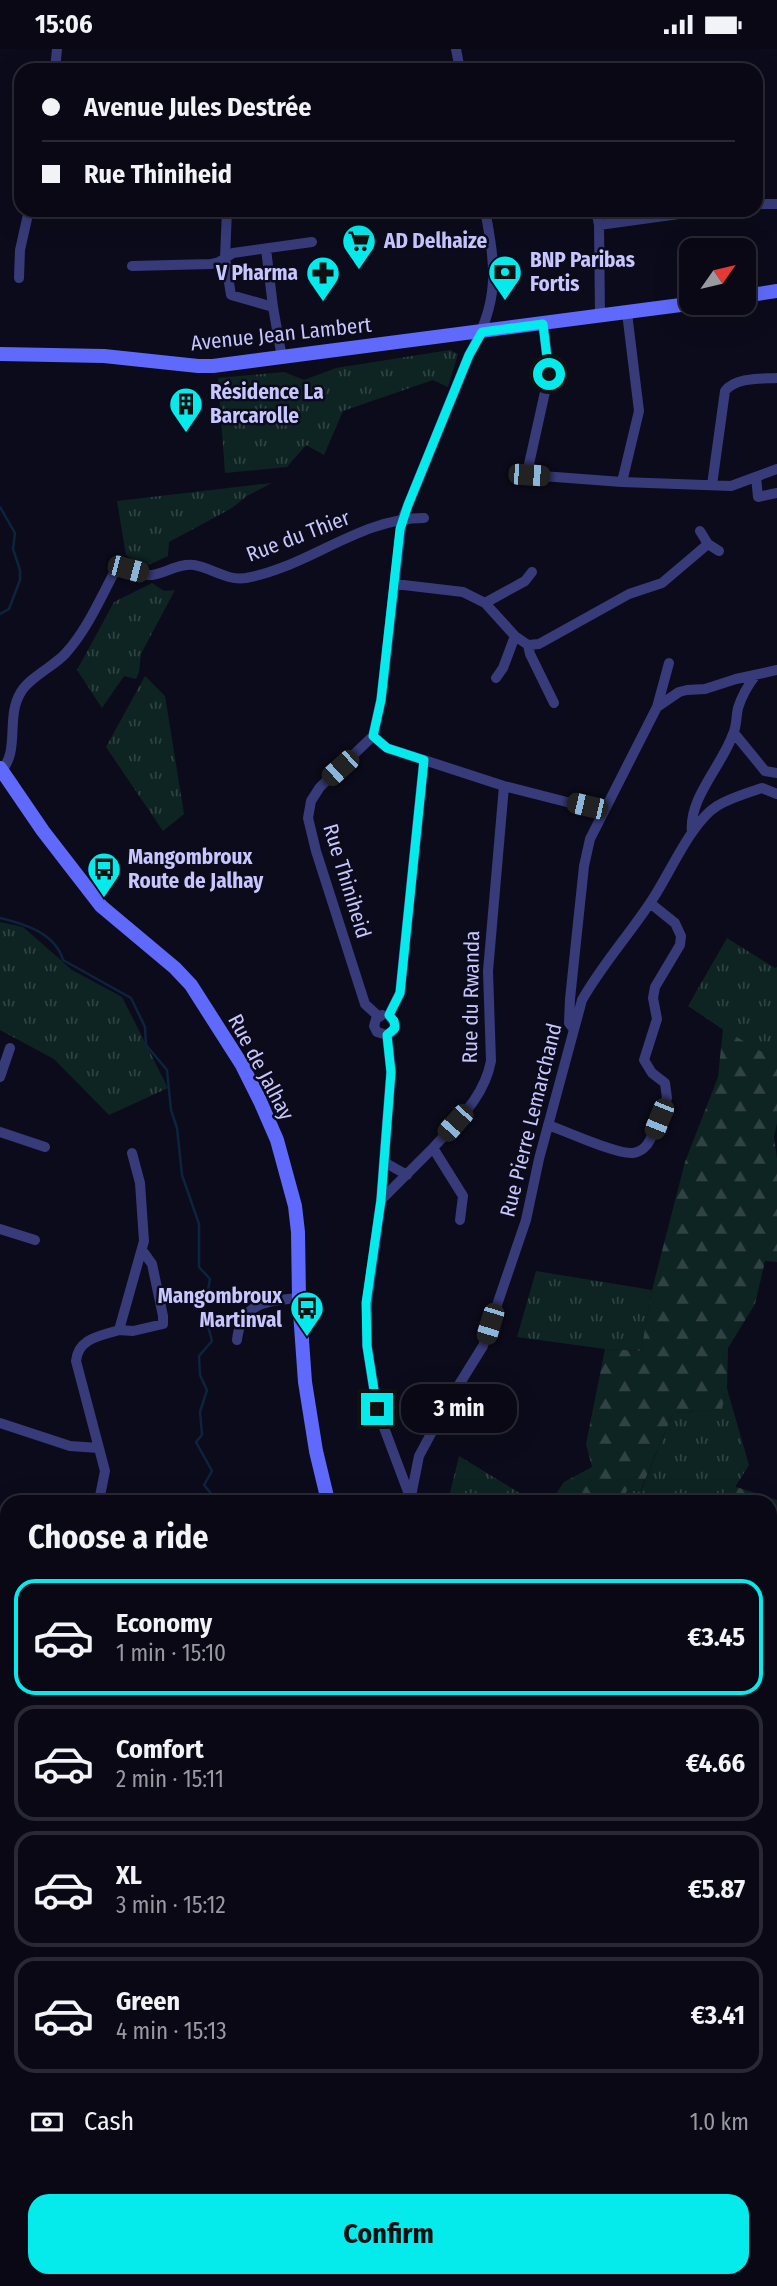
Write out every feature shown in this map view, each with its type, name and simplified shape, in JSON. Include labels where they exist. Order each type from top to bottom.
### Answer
[{"type":"main road","points":[[756,294],[777,291]]},
{"type":"main road","name":"Avenue Jean Lambert","points":[[0,354],[104,356],[198,366],[282,358],[679,305]]},
{"type":"main road","name":"Rue de Jalhay","points":[[0,771],[101,907],[175,968],[191,985],[242,1065],[265,1113],[287,1173],[298,1232],[299,1298],[308,1406],[326,1495]]},
{"type":"street","points":[[19,278],[20,250],[27,217]]},
{"type":"street","points":[[227,217],[225,258],[232,295],[273,307]]},
{"type":"street","points":[[486,217],[495,261],[493,288],[482,332],[469,355],[402,520],[379,709],[373,736],[387,748],[504,786],[602,811]]},
{"type":"street","points":[[597,217],[600,315]]},
{"type":"street","points":[[598,225],[657,217]]},
{"type":"street","points":[[132,266],[211,264],[233,253],[312,242]]},
{"type":"street","points":[[267,249],[282,358]]},
{"type":"street","points":[[622,482],[639,411],[627,313]]},
{"type":"street","points":[[543,324],[549,374],[527,473],[622,482],[731,486],[777,469]]},
{"type":"street","points":[[712,485],[725,391],[729,386],[742,381],[777,378]]},
{"type":"street","points":[[756,477],[758,496],[777,493]]},
{"type":"street","points":[[402,520],[424,518]]},
{"type":"street","name":"Rue du Thier","points":[[0,771],[10,762],[13,715],[21,691],[64,655],[83,632],[115,571],[128,569],[151,575],[173,567],[193,565],[228,578],[245,578],[284,566],[387,522],[402,520]]},
{"type":"street","points":[[700,531],[708,544],[719,551]]},
{"type":"street","points":[[528,645],[547,641],[629,594],[662,583],[708,544]]},
{"type":"street","points":[[485,603],[525,581],[532,572]]},
{"type":"street","points":[[395,583],[463,592],[485,603],[515,636],[528,645],[555,703]]},
{"type":"street","points":[[496,678],[503,668],[515,636]]},
{"type":"street","points":[[573,1030],[569,1023],[570,999],[584,866],[590,839],[657,706],[669,663]]},
{"type":"street","points":[[657,706],[679,692],[705,689],[777,670]]},
{"type":"street","points":[[692,833],[691,823],[697,804],[734,733],[738,707],[756,674]]},
{"type":"street","points":[[734,733],[765,771],[777,773]]},
{"type":"street","name":"Rue Thiniheid","points":[[373,736],[320,787],[311,801],[308,818],[316,851],[366,1004],[384,1016],[395,1024],[393,1031],[387,1035],[380,1034],[375,1029],[375,1022],[384,1016]]},
{"type":"street","points":[[384,1016],[400,993],[424,760]]},
{"type":"street","name":"Rue du Rwanda","points":[[381,1200],[433,1148],[479,1095],[489,1073],[491,1061],[488,971],[504,786]]},
{"type":"street","name":"Rue Pierre Lemarchand","points":[[412,1495],[419,1457],[447,1404],[484,1346],[526,1220],[548,1125],[582,1000],[650,904],[692,833],[717,806],[762,787],[777,794]]},
{"type":"street","points":[[548,1125],[622,1152],[639,1151],[650,1140],[667,1098],[664,1083],[647,1066],[644,1056],[657,1019],[654,988],[680,945],[681,936],[675,923],[650,904]]},
{"type":"street","name":"Rue Thiniheid","points":[[387,1035],[391,1072],[381,1200],[366,1303],[367,1346],[377,1409],[409,1495]]},
{"type":"street","points":[[0,1077],[10,1048]]},
{"type":"street","points":[[0,1132],[45,1147]]},
{"type":"street","points":[[433,1148],[463,1196],[460,1220]]},
{"type":"street","points":[[119,1330],[142,1250],[144,1224],[140,1183],[132,1153]]},
{"type":"street","points":[[384,1162],[407,1175]]},
{"type":"street","points":[[0,1229],[35,1240]]},
{"type":"street","points":[[100,1495],[106,1471],[76,1361],[77,1352],[89,1340],[119,1330],[133,1331],[163,1324],[152,1265],[142,1250]]},
{"type":"street","points":[[237,1340],[241,1319],[248,1311],[277,1300],[299,1298]]},
{"type":"street","points":[[0,1423],[70,1446],[99,1448]]},
{"type":"green space","points":[[450,350],[458,354],[448,387],[433,380],[343,411],[324,455],[306,445],[287,467],[225,473],[218,378],[284,372],[304,380],[336,368]]},
{"type":"green space","points":[[272,483],[169,542],[168,556],[144,567],[126,555],[117,501]]},
{"type":"green space","points":[[152,583],[164,591],[175,590],[141,654],[136,679],[124,676],[102,708],[77,670],[114,602]]},
{"type":"green space","points":[[145,676],[165,696],[184,814],[163,831],[106,747]]},
{"type":"green space","points":[[0,922],[23,927],[72,970],[122,997],[168,1088],[109,1115],[54,1059],[0,1030]]},
{"type":"green space","points":[[727,938],[777,967],[777,1061],[734,1037],[688,1006]]},
{"type":"green space","points":[[723,1029],[777,1061],[777,1123],[774,1137],[777,1159],[777,1262],[765,1261],[755,1304],[728,1348],[727,1389],[722,1409],[673,1413],[640,1492],[627,1490],[625,1495],[555,1495],[564,1482],[592,1467],[586,1444],[605,1349],[641,1351],[652,1290],[685,1162],[718,1077]]},
{"type":"green space","points":[[536,1271],[652,1290],[641,1351],[517,1337]]},
{"type":"green space","points":[[727,1389],[749,1465],[735,1487],[730,1486],[725,1495],[625,1495],[626,1490],[641,1491],[673,1413],[722,1409]]},
{"type":"green space","points":[[459,1456],[523,1495],[450,1495]]},
{"type":"green space","points":[[730,1485],[761,1495],[725,1495]]},
{"type":"waterway","points":[[0,507],[15,533],[13,549],[20,570],[20,580],[9,609],[0,614]]},
{"type":"waterway","points":[[0,918],[38,931],[53,943],[63,960],[131,998],[145,1027],[146,1045],[167,1070],[182,1175],[199,1224],[199,1267],[210,1279],[204,1311],[212,1341],[199,1356],[200,1375],[207,1390],[200,1412],[202,1435],[196,1442],[212,1471],[204,1485],[212,1495]]},
{"type":"place","name":"AD Delhaize","points":[[359,271]]},
{"type":"place","name":"BNP Paribas Fortis","points":[[505,302]]},
{"type":"place","name":"V Pharma","points":[[323,303]]},
{"type":"place","name":"Résidence La Barcarolle","points":[[186,434]]},
{"type":"place","name":"Mangombroux Route de Jalhay","points":[[104,899]]},
{"type":"place","name":"Mangombroux Martinval","points":[[307,1338]]},
{"type":"route","points":[[377,1409],[367,1346],[366,1303],[381,1200],[391,1072],[387,1035],[395,1028],[389,1015],[400,993],[424,760],[387,748],[373,736],[381,700],[400,529],[469,355],[482,332],[543,324],[549,374]]}]
